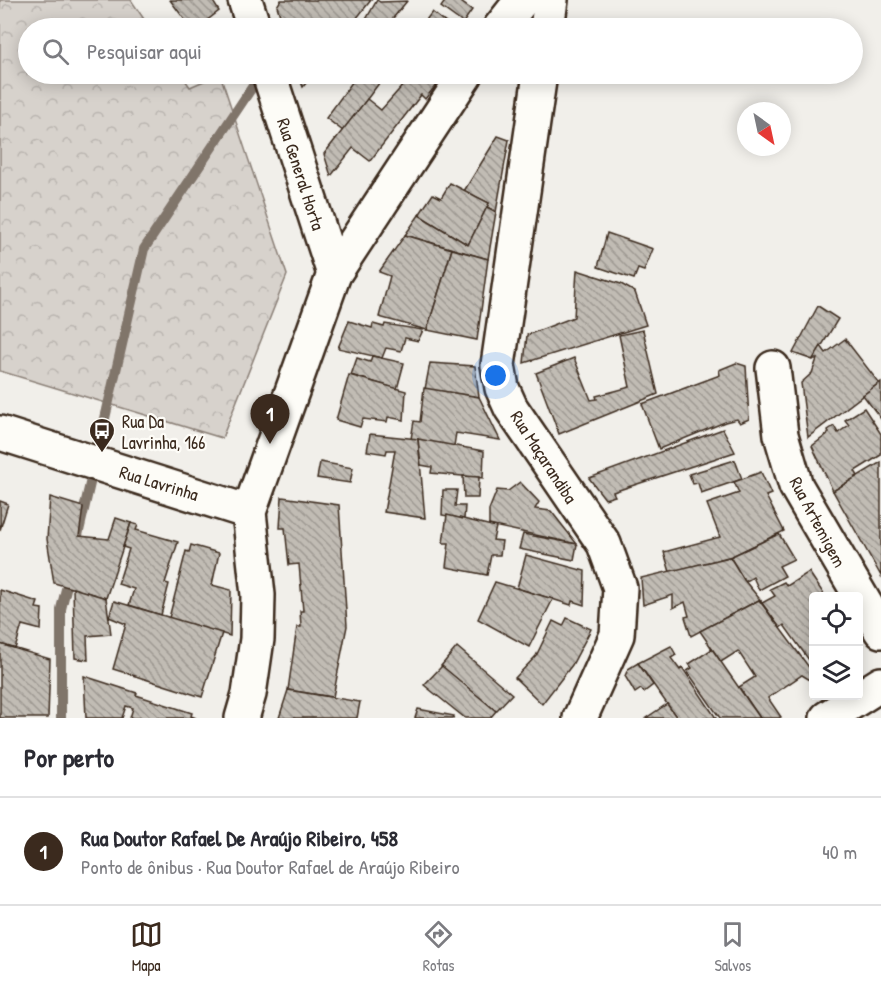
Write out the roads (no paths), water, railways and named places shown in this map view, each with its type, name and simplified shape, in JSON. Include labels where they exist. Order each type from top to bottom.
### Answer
[{"type":"street","points":[[245,0],[251,18]]},
{"type":"street","points":[[508,18],[522,0]]},
{"type":"street","points":[[548,18],[551,0]]},
{"type":"street","name":"Rua General Horta","points":[[272,84],[334,274]]},
{"type":"street","points":[[242,718],[249,694],[257,639],[258,595],[249,512],[334,274],[459,84]]},
{"type":"street","name":"Rua Maçarandiba","points":[[539,84],[498,365],[502,388],[511,408],[604,544],[620,588],[617,634],[580,718]]},
{"type":"street","name":"Rua Artemigem","points":[[772,368],[781,435],[796,486],[881,631]]},
{"type":"street","name":"Rua Lavrinha","points":[[0,433],[249,512]]},
{"type":"street","points":[[827,718],[881,684]]},
{"type":"waterway","points":[[77,540],[144,249],[254,84]]},
{"type":"waterway","points":[[61,718],[61,609],[70,573]]},
{"type":"place","name":"Rua Doutor Rafael De Araújo Ribeiro, 458","points":[[270,444]]},
{"type":"place","name":"Rua Da Lavrinha, 166","points":[[102,454]]}]
